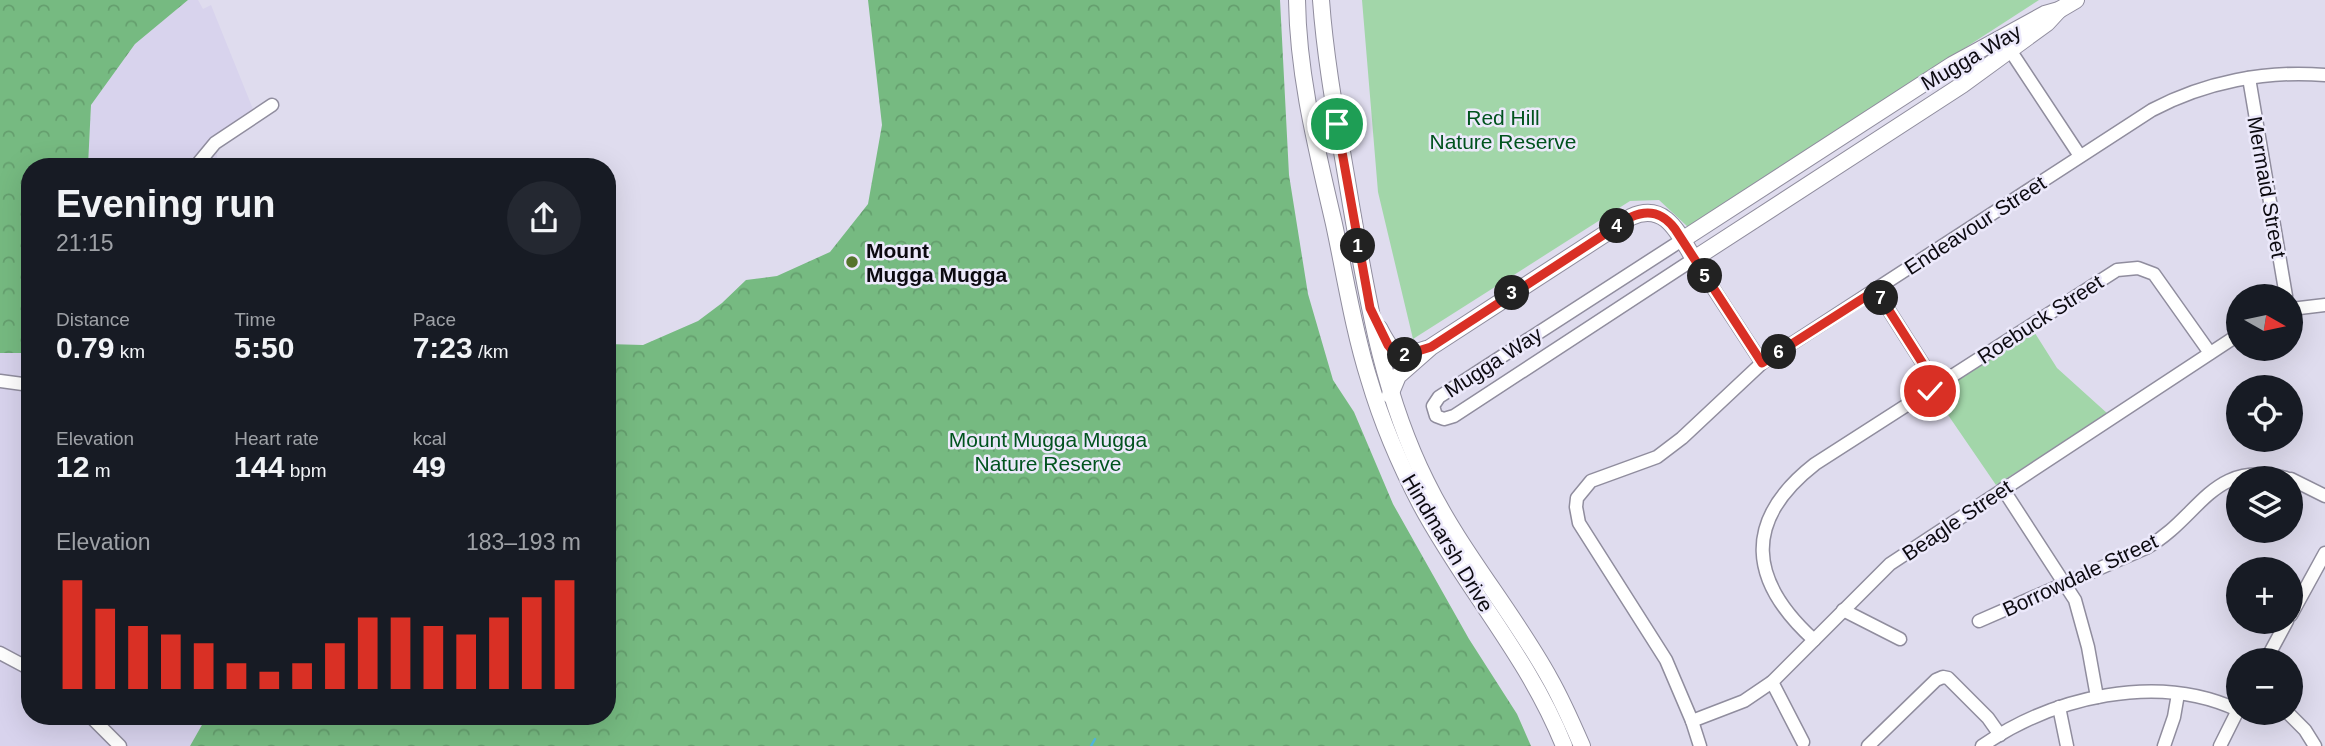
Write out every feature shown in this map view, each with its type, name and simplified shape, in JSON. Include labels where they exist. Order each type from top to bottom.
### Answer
[{"type":"main road","name":"Hindmarsh Drive","points":[[1297,0],[1297,41],[1309,113],[1358,336],[1381,416],[1406,477],[1423,509],[1526,667],[1564,746]]},
{"type":"main road","name":"Hindmarsh Drive","points":[[1321,0],[1325,52],[1378,352],[1390,395],[1411,450],[1438,505],[1545,670],[1582,746]]},
{"type":"main road","name":"Mugga Way","points":[[1682,240],[1952,65],[2006,44],[2047,23],[2059,10],[2076,0]]},
{"type":"main road","name":"Mugga Way","points":[[1694,259],[1962,85],[2006,44]]},
{"type":"main road","points":[[1390,395],[1398,376],[1431,347],[1638,214],[1651,212],[1661,215],[1671,223],[1694,259]]},
{"type":"main road","points":[[1370,308],[1394,352],[1405,355],[1431,347]]},
{"type":"street","points":[[2006,44],[2080,156]]},
{"type":"street","name":"Endeavour Street","points":[[1700,746],[1666,660],[1579,523],[1576,507],[1580,491],[1591,481],[1657,457],[1682,438],[1762,363],[2164,104],[2201,89],[2249,78],[2293,73],[2325,75]]},
{"type":"street","name":"Mermaid Street","points":[[2249,78],[2284,284]]},
{"type":"street","points":[[203,158],[215,143],[272,105]]},
{"type":"street","name":"Mugga Way","points":[[1682,240],[1438,397],[1433,406],[1436,416],[1444,419],[1454,416],[1694,259]]},
{"type":"street","points":[[1694,259],[1762,363]]},
{"type":"street","name":"Roebuck Street","points":[[1814,640],[1781,606],[1769,582],[1764,563],[1763,542],[1772,510],[1788,486],[1815,464],[2124,268],[2143,268],[2154,274],[2210,353]]},
{"type":"street","points":[[1876,290],[1937,386]]},
{"type":"street","points":[[2303,308],[2325,305]]},
{"type":"street","name":"Beagle Street","points":[[1692,721],[1744,701],[1772,682],[1891,564],[2226,343]]},
{"type":"street","points":[[0,381],[21,384]]},
{"type":"street","name":"Borrowdale Street","points":[[1979,621],[2158,541],[2215,488],[2226,481]]},
{"type":"street","name":"Borrowdale Street","points":[[2303,486],[2325,496]]},
{"type":"street","points":[[2003,489],[2075,600],[2097,698]]},
{"type":"street","points":[[2303,593],[2325,553]]},
{"type":"street","points":[[1843,610],[1900,639]]},
{"type":"street","points":[[0,653],[21,664]]},
{"type":"street","points":[[1868,746],[1936,680],[1943,677],[1948,678],[1984,714],[1997,739]]},
{"type":"street","points":[[1772,682],[1803,742]]},
{"type":"street","points":[[1982,746],[2034,716],[2097,698],[2143,693],[2178,694],[2226,705]]},
{"type":"street","points":[[2164,746],[2174,717],[2178,694]]},
{"type":"street","points":[[2059,707],[2067,746]]},
{"type":"street","points":[[99,725],[121,746]]},
{"type":"street","points":[[2220,746],[2230,725]]},
{"type":"street","points":[[2300,725],[2315,746]]},
{"type":"shaded area","points":[[188,0],[198,0],[203,9],[211,5],[257,119],[218,143],[217,158],[88,158],[91,105],[135,44]]},
{"type":"shaded area","points":[[0,353],[21,353],[21,725],[202,725],[190,746],[0,746]]},
{"type":"green space","points":[[0,0],[188,0],[135,44],[91,105],[88,158],[21,158],[21,353],[0,353]]},
{"type":"green space","name":"Mount Mugga Mugga Nature Reserve","points":[[868,0],[1280,0],[1289,175],[1308,294],[1333,380],[1354,412],[1393,504],[1469,639],[1517,714],[1531,746],[190,746],[202,725],[616,725],[616,344],[643,345],[698,321],[746,280],[777,276],[830,252],[868,204],[882,125]]},
{"type":"green space","name":"Red Hill Nature Reserve","points":[[1362,0],[2039,0],[1688,227],[1659,200],[1630,201],[1413,339],[1378,192]]},
{"type":"green space","points":[[2033,330],[2057,368],[2108,414],[1996,485],[1933,393]]},
{"type":"waterway","points":[[1091,746],[1095,739]]},
{"type":"place","name":"Mount Mugga Mugga","points":[[852,262]]},
{"type":"route","points":[[1337,124],[1370,308],[1388,345],[1397,354],[1408,355],[1431,347],[1631,217],[1651,212],[1661,215],[1671,223],[1762,363],[1876,290],[1937,386],[1930,391]]}]
